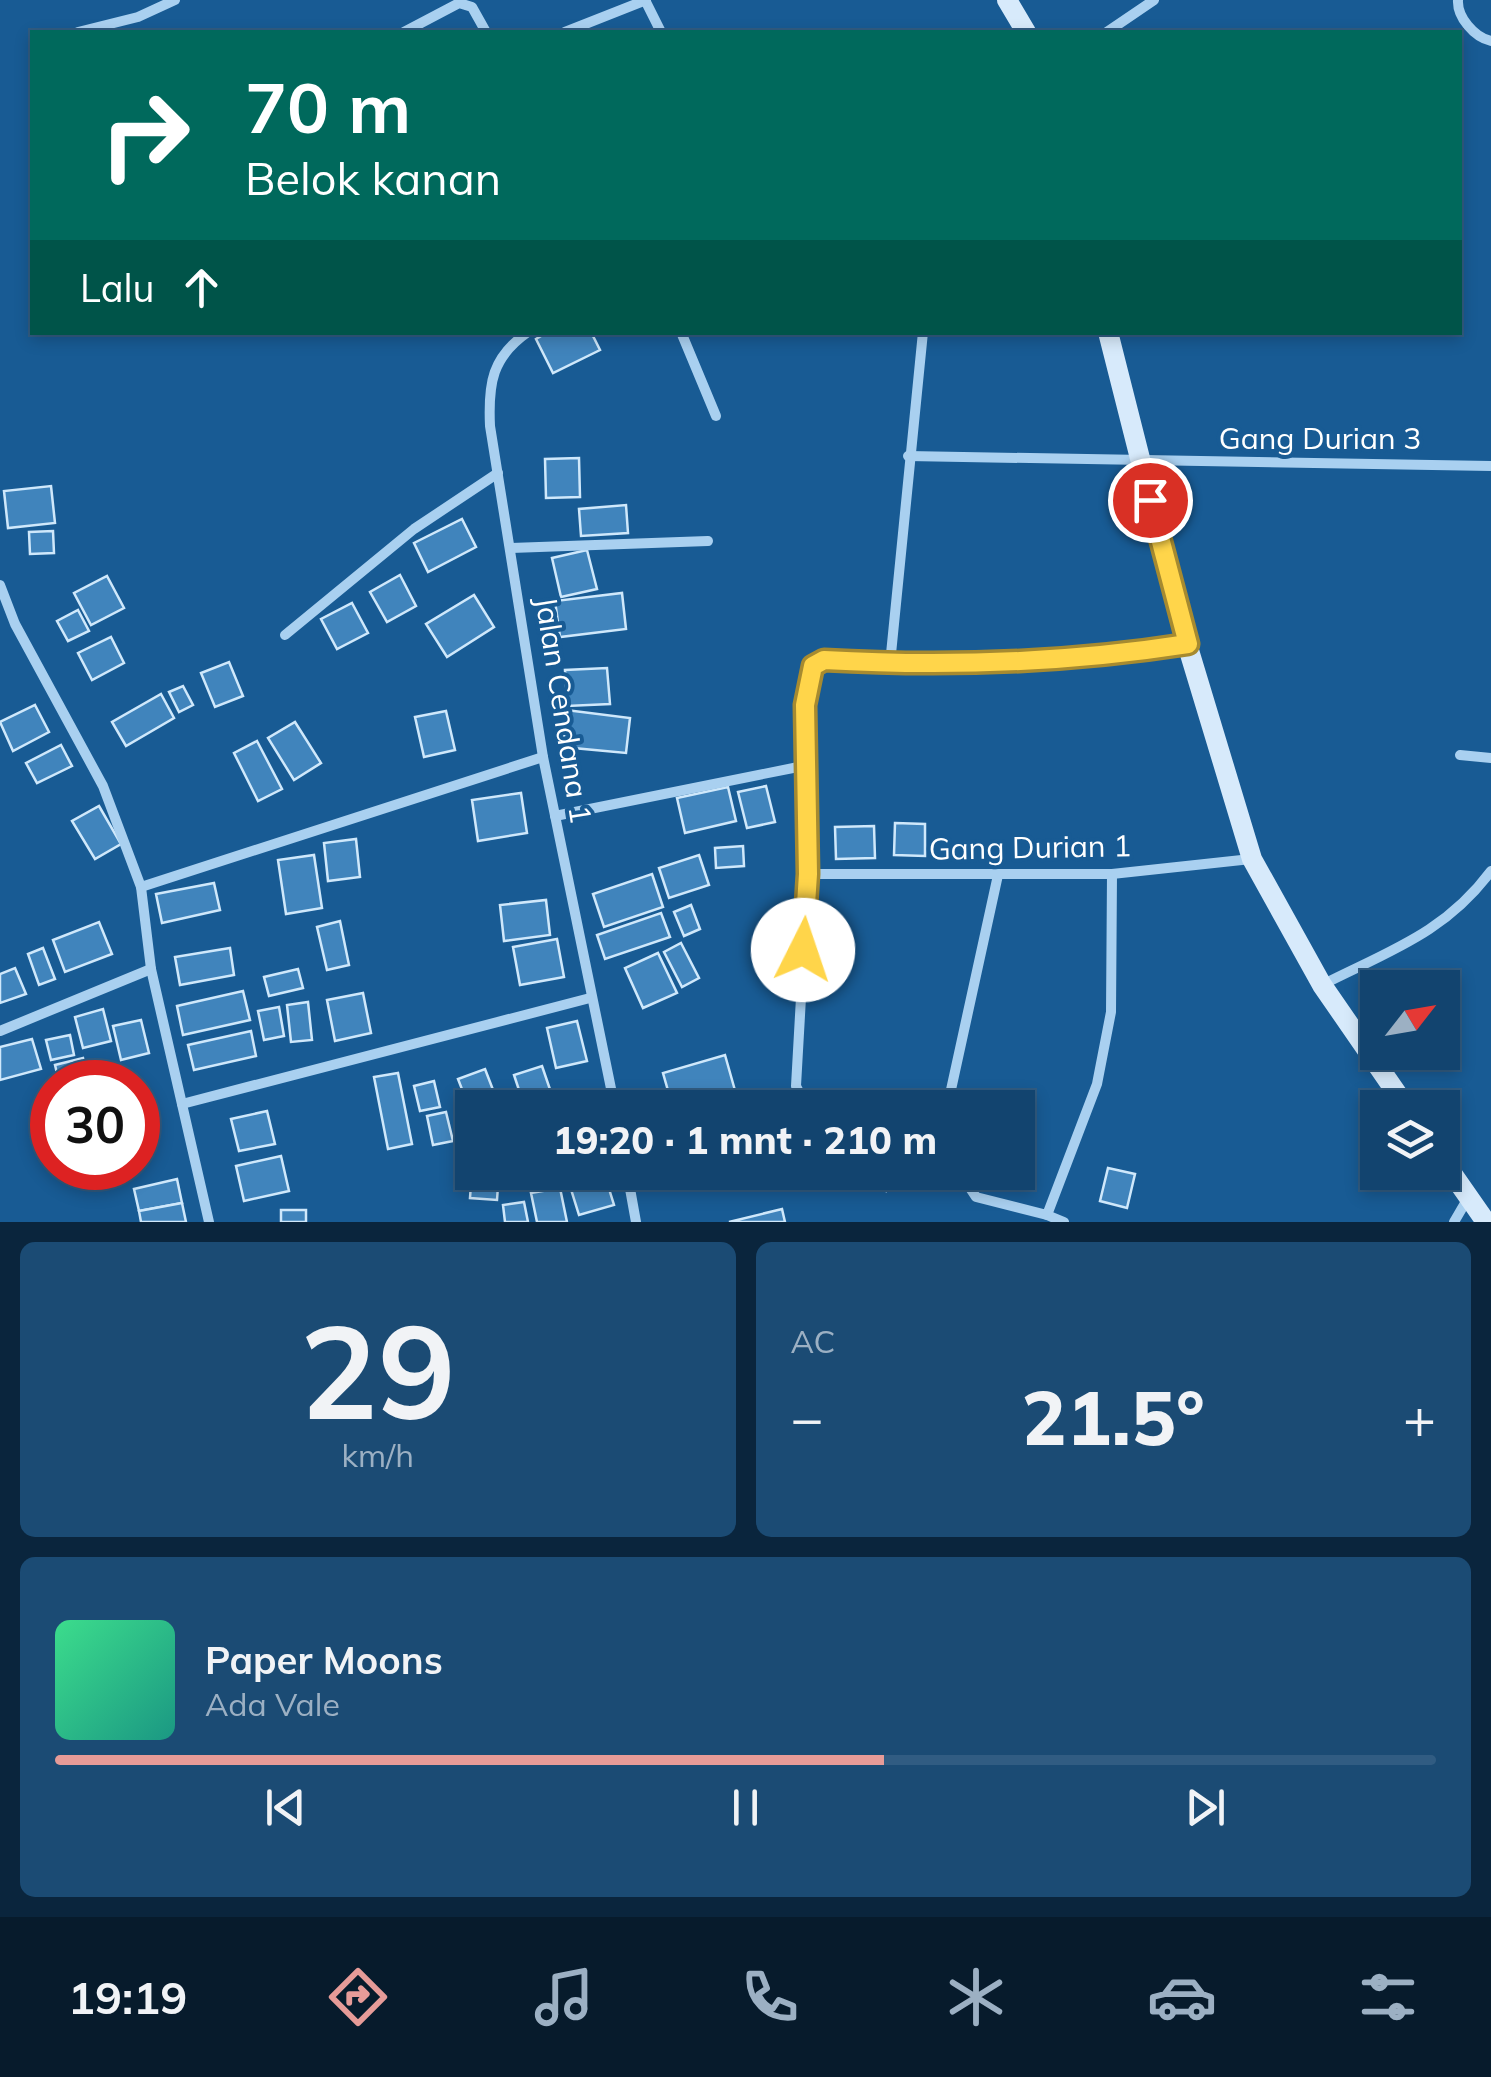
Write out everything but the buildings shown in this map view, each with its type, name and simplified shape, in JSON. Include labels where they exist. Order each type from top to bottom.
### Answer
[{"type":"street","points":[[86,30],[138,16],[175,0]]},
{"type":"street","points":[[570,30],[645,0],[661,30]]},
{"type":"street","points":[[1007,0],[1025,30]]},
{"type":"street","points":[[1111,30],[1154,0]]},
{"type":"street","points":[[1458,0],[1458,10],[1469,26],[1491,41]]},
{"type":"street","points":[[408,30],[458,3],[472,7],[485,30]]},
{"type":"street","name":"Jalan Cendana 1","points":[[524,335],[506,348],[495,364],[488,390],[542,757],[611,1090]]},
{"type":"street","points":[[682,335],[716,416]]},
{"type":"street","points":[[890,664],[923,335]]},
{"type":"street","points":[[1109,335],[1188,644],[1252,859],[1322,985],[1395,1090]]},
{"type":"street","name":"Gang Durian 3","points":[[908,456],[1140,464],[1491,466]]},
{"type":"street","points":[[285,635],[414,529],[498,473]]},
{"type":"street","points":[[511,548],[708,541]]},
{"type":"street","points":[[0,585],[15,624],[103,786],[140,887],[151,969],[209,1222]]},
{"type":"street","points":[[798,1090],[808,874],[803,766],[805,705],[813,666],[824,660],[996,666],[1086,660],[1188,644]]},
{"type":"street","points":[[1460,755],[1491,758]]},
{"type":"street","points":[[140,887],[542,757]]},
{"type":"street","points":[[554,816],[803,766]]},
{"type":"street","name":"Gang Durian 1","points":[[808,874],[1112,874],[1252,859]]},
{"type":"street","points":[[1322,985],[1436,928],[1465,906],[1491,871]]},
{"type":"street","points":[[1046,1216],[1097,1084],[1112,1012],[1112,874]]},
{"type":"street","points":[[951,1090],[998,875]]},
{"type":"street","points":[[0,1031],[151,969]]},
{"type":"street","points":[[182,1104],[590,998]]},
{"type":"street","points":[[1460,1184],[1486,1222]]},
{"type":"street","points":[[630,1190],[636,1222]]},
{"type":"street","points":[[971,1190],[976,1197],[1064,1222]]},
{"type":"street","points":[[1454,1222],[1469,1197]]},
{"type":"route","points":[[803,950],[808,874],[803,766],[805,705],[813,666],[824,660],[996,666],[1086,660],[1188,644],[1150,500]]}]
